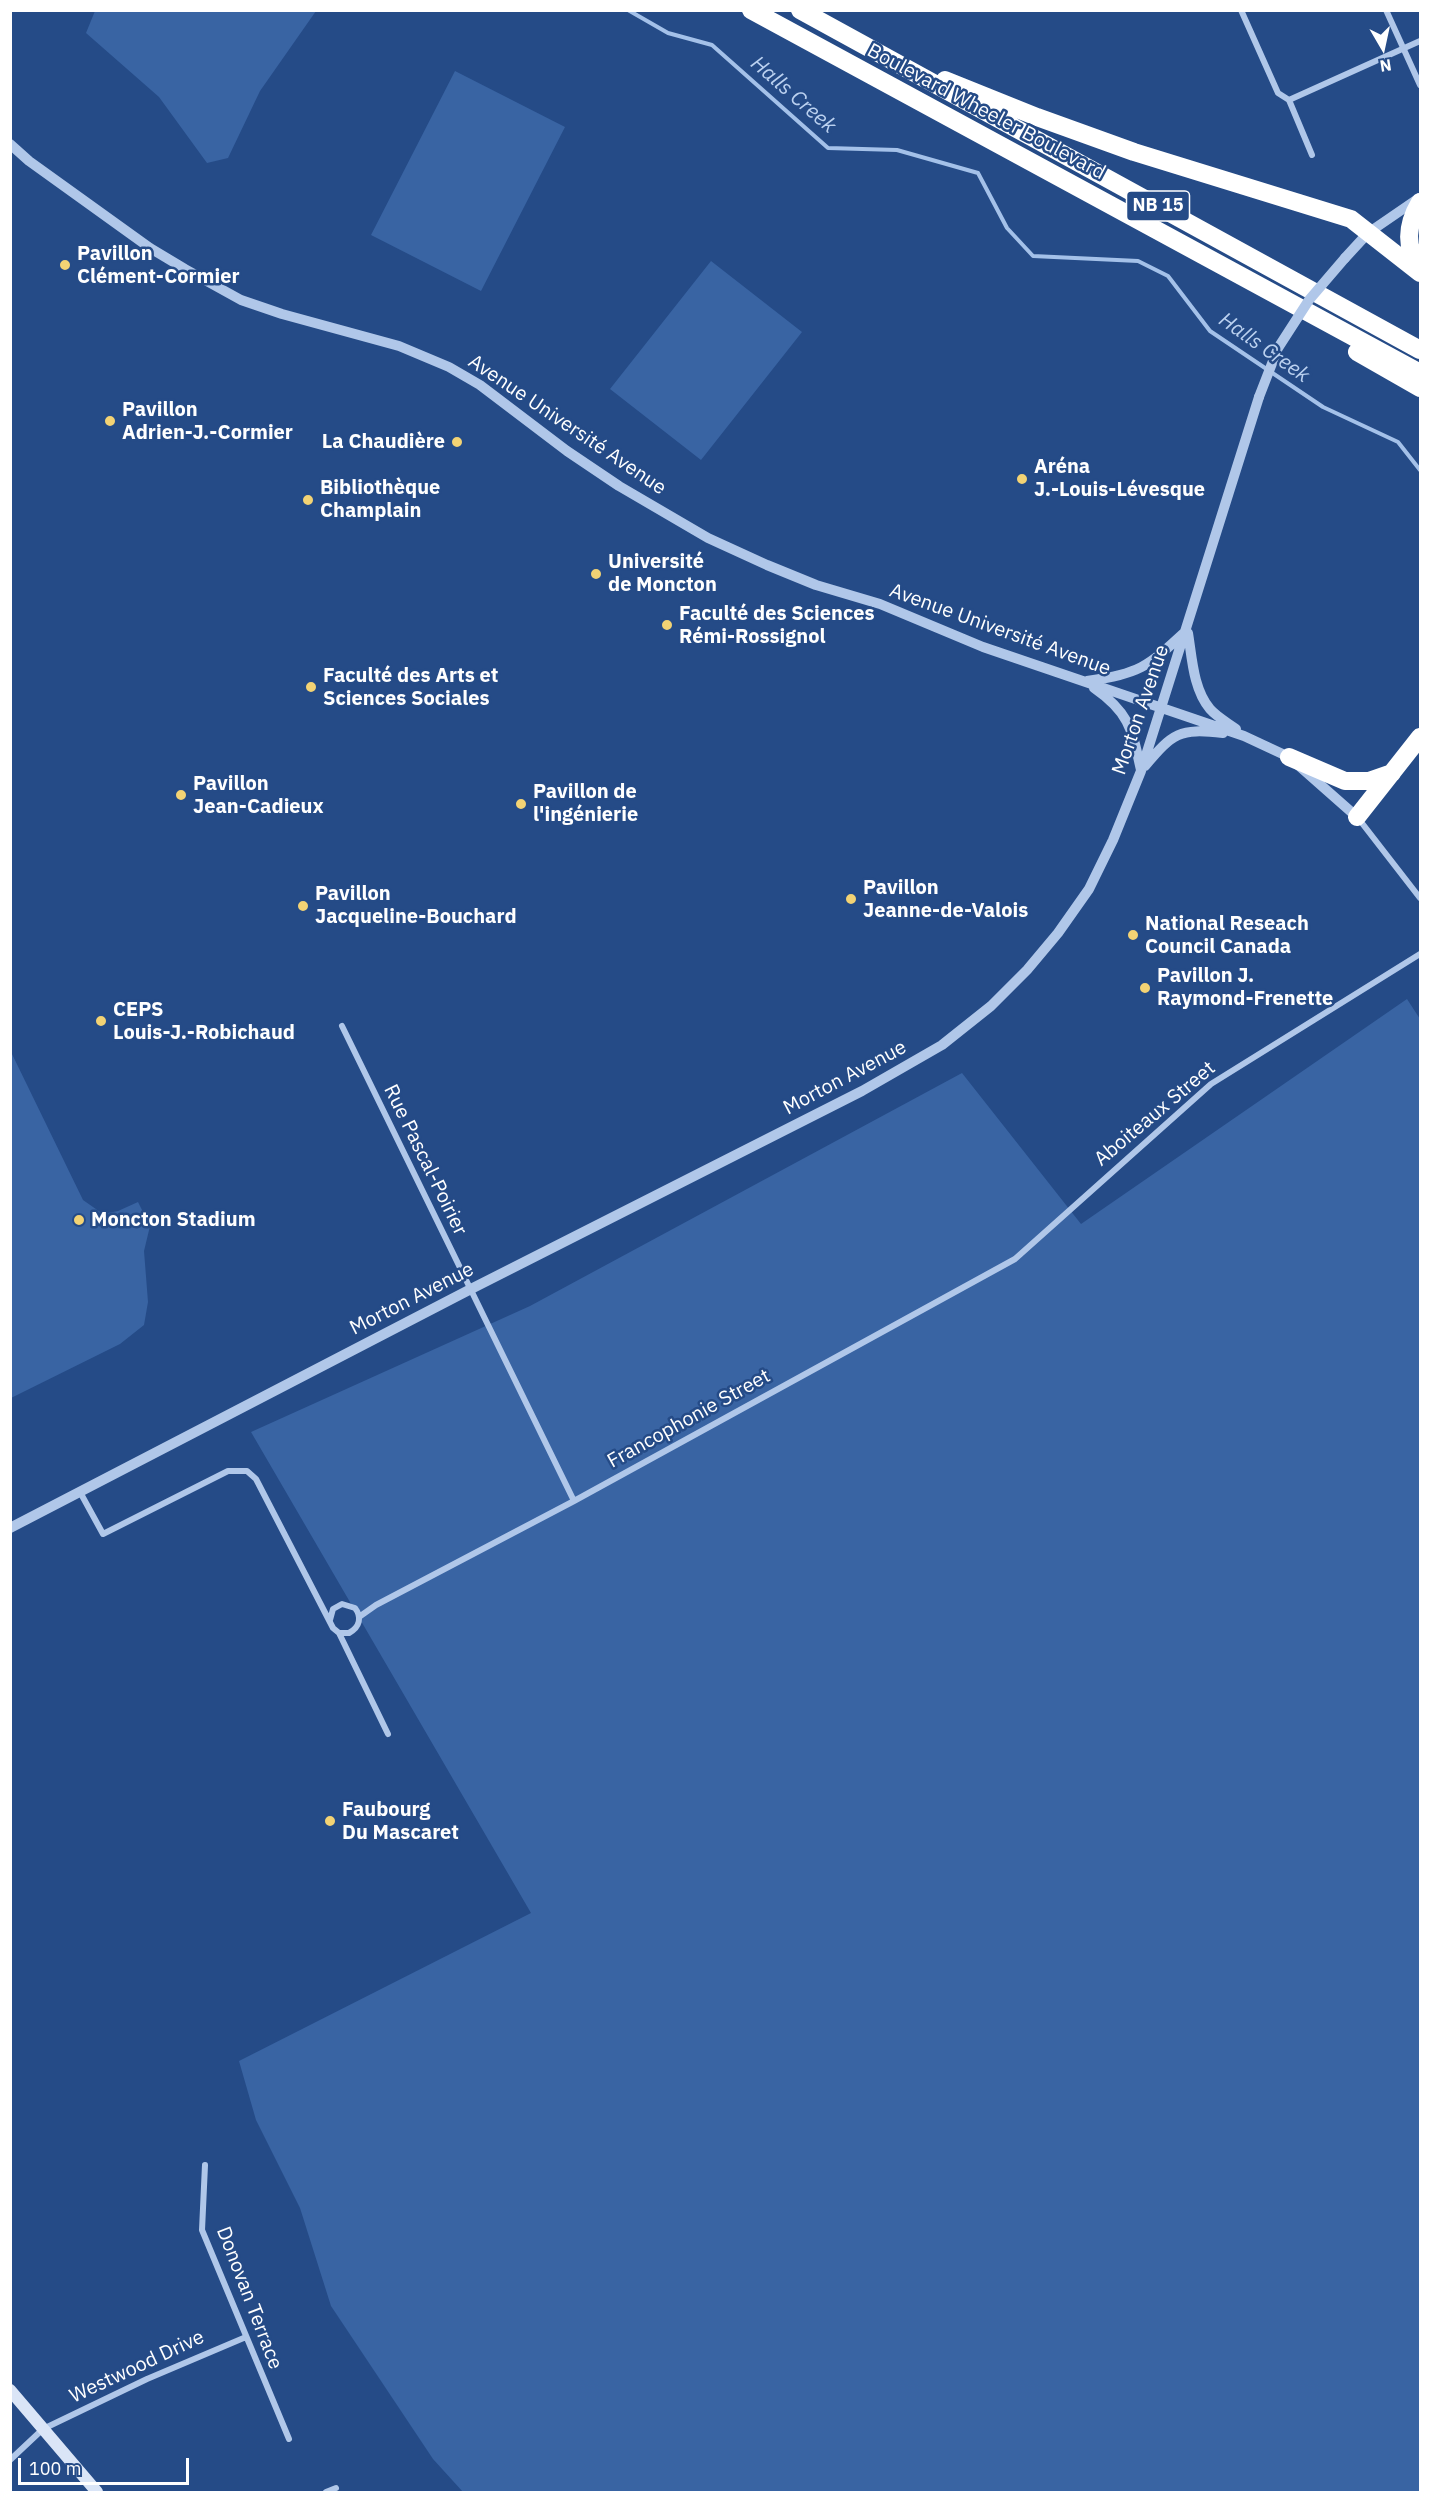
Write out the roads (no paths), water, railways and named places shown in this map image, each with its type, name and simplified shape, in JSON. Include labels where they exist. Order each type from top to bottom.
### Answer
[{"type":"highway","name":"Boulevard Wheeler Boulevard","points":[[752,10],[1420,373]]},
{"type":"highway","name":"Boulevard Wheeler Boulevard","points":[[800,10],[1420,350]]},
{"type":"highway","points":[[895,63],[974,90],[1037,117],[1134,152],[1351,219],[1420,273]]},
{"type":"highway","points":[[1420,202],[1409,224],[1412,256],[1420,268]]},
{"type":"highway","points":[[1185,245],[1247,290],[1420,388]]},
{"type":"highway","points":[[1358,817],[1420,737]]},
{"type":"highway","points":[[1289,758],[1345,781],[1369,782],[1392,773]]},
{"type":"main road","points":[[10,2390],[96,2493]]},
{"type":"street","points":[[1241,10],[1278,93],[1289,100],[1312,155]]},
{"type":"street","points":[[1386,10],[1420,85]]},
{"type":"street","points":[[1289,100],[1420,41]]},
{"type":"street","name":"Avenue Université Avenue","points":[[10,144],[29,161],[150,248],[185,269],[241,300],[282,314],[399,346],[449,367],[480,385],[567,451],[619,486],[708,538],[816,585],[880,604],[983,646],[1244,736]]},
{"type":"street","name":"Morton Avenue","points":[[10,1528],[469,1290],[862,1091],[942,1045],[991,1006],[1028,970],[1089,889],[1141,771],[1258,397],[1278,348],[1309,300],[1368,233],[1420,196]]},
{"type":"street","points":[[1084,681],[1123,676],[1144,668],[1187,629]]},
{"type":"street","points":[[1187,629],[1195,676],[1200,692],[1210,709],[1244,736],[1289,758],[1358,817],[1420,898]]},
{"type":"street","points":[[1084,681],[1113,701],[1124,713],[1133,736],[1141,771]]},
{"type":"street","points":[[1141,771],[1164,743],[1180,733],[1197,730],[1244,736]]},
{"type":"street","name":"Aboiteaux Street","points":[[1016,1259],[1211,1084],[1420,954]]},
{"type":"street","name":"Rue Pascal-Poirier","points":[[342,1026],[574,1501]]},
{"type":"street","name":"Francophonie Street","points":[[359,1617],[376,1605],[574,1501],[1016,1259]]},
{"type":"street","points":[[80,1492],[103,1534],[228,1471],[234,1469],[247,1471],[256,1479],[333,1628],[339,1633],[347,1647],[388,1734]]},
{"type":"street","points":[[323,1607],[333,1609],[342,1604],[355,1608],[359,1617],[347,1647]]},
{"type":"street","name":"Francophonie Street","points":[[355,1608],[376,1605]]},
{"type":"street","points":[[330,1620],[333,1609]]},
{"type":"street","points":[[339,1633],[352,1631]]},
{"type":"street","name":"Donovan Terrace","points":[[205,2165],[202,2230],[289,2439]]},
{"type":"street","name":"Westwood Drive","points":[[10,2460],[43,2429],[147,2379],[246,2337]]},
{"type":"street","points":[[326,2493],[336,2488]]},
{"type":"waterway","name":"Halls Creek","points":[[628,10],[668,33],[712,45],[828,148],[897,150],[978,173],[1007,228],[1033,256],[1138,261],[1168,276],[1210,331],[1323,407],[1398,442],[1420,470]]},
{"type":"place","name":"Pavillon Clément-Cormier","points":[[65,265]]},
{"type":"place","name":"Pavillon Adrien-J.-Cormier","points":[[110,421]]},
{"type":"place","name":"La Chaudière","points":[[457,442]]},
{"type":"place","name":"Aréna J.-Louis-Lévesque","points":[[1022,479]]},
{"type":"place","name":"Bibliothèque Champlain","points":[[308,500]]},
{"type":"place","name":"Université de Moncton","points":[[596,574]]},
{"type":"place","name":"Faculté des Sciences Rémi-Rossignol","points":[[667,625]]},
{"type":"place","name":"Faculté des Arts et Sciences Sociales","points":[[311,687]]},
{"type":"place","name":"Pavillon Jean-Cadieux","points":[[181,795]]},
{"type":"place","name":"Pavillon de l'ingénierie","points":[[521,804]]},
{"type":"place","name":"Pavillon Jeanne-de-Valois","points":[[851,899]]},
{"type":"place","name":"Pavillon Jacqueline-Bouchard","points":[[303,906]]},
{"type":"place","name":"National Reseach Council Canada","points":[[1133,935]]},
{"type":"place","name":"Pavillon J. Raymond-Frenette","points":[[1145,988]]},
{"type":"place","name":"CEPS Louis-J.-Robichaud","points":[[101,1021]]},
{"type":"place","name":"Moncton Stadium","points":[[79,1220]]},
{"type":"place","name":"Faubourg Du Mascaret","points":[[330,1821]]}]
